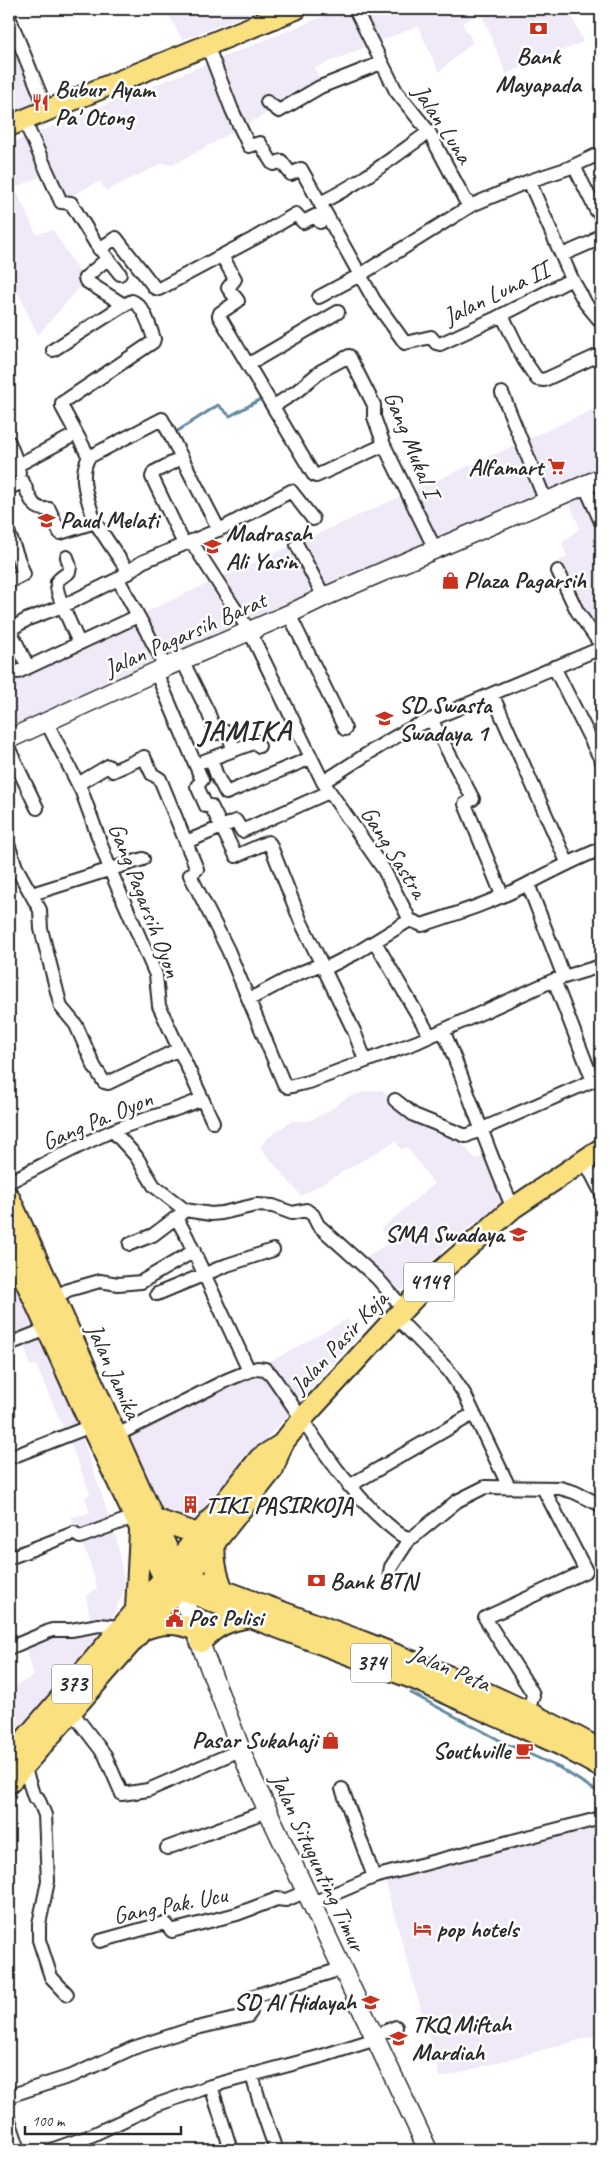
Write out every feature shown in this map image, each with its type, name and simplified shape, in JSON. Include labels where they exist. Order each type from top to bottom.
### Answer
[{"type":"main road","points":[[16,123],[206,44],[296,9]]},
{"type":"main road","name":"Jalan Pasir Koja","points":[[176,1576],[206,1537],[260,1458],[282,1444],[301,1420],[434,1278],[513,1208],[593,1154]]},
{"type":"main road","name":"Jalan Jamika","points":[[9,1197],[116,1438],[143,1522]]},
{"type":"main road","name":"Jalan Jamika","points":[[9,1244],[91,1426],[143,1522],[176,1576]]},
{"type":"main road","points":[[136,1609],[143,1522],[206,1537],[213,1556],[216,1574],[223,1590]]},
{"type":"main road","name":"Jalan Peta","points":[[176,1576],[223,1590],[367,1643],[451,1678],[527,1713],[564,1738],[601,1767]]},
{"type":"main road","name":"Jalan Peta","points":[[176,1576],[250,1617],[564,1738],[601,1750]]},
{"type":"main road","name":"373","points":[[9,1783],[16,1762],[121,1627],[136,1609],[176,1576]]},
{"type":"main road","name":"373","points":[[16,1762],[72,1712],[142,1630],[176,1576]]},
{"type":"main road","points":[[142,1630],[155,1624],[169,1622],[183,1624],[198,1636],[210,1632],[222,1624],[250,1617]]},
{"type":"street","name":"Jalan Luna","points":[[354,9],[396,91],[429,132],[465,200],[472,205]]},
{"type":"street","points":[[9,17],[47,111]]},
{"type":"street","points":[[206,44],[232,110],[249,146],[260,143],[272,163],[281,161],[291,174],[302,169],[360,275]]},
{"type":"street","points":[[267,102],[279,111],[320,87],[381,62]]},
{"type":"street","points":[[16,123],[61,202],[71,203],[103,254],[120,274]]},
{"type":"street","points":[[320,202],[346,190],[374,173],[429,132]]},
{"type":"street","points":[[319,297],[360,275],[472,205],[528,181],[574,166],[601,153]]},
{"type":"street","points":[[574,166],[596,210],[601,216]]},
{"type":"street","points":[[528,181],[572,279],[586,304],[601,322]]},
{"type":"street","points":[[124,305],[86,281],[85,278],[116,238],[157,289],[222,256],[296,214],[303,222],[315,216],[320,222],[328,217]]},
{"type":"street","points":[[562,255],[592,242],[601,234]]},
{"type":"street","points":[[222,256],[235,279],[228,288],[238,301],[219,314],[315,476],[333,470],[384,445]]},
{"type":"street","name":"Jalan Luna II","points":[[360,275],[374,300],[405,344],[431,337],[436,343],[440,344],[572,279]]},
{"type":"street","points":[[53,350],[132,301],[138,304],[154,339],[62,403],[62,407],[89,458]]},
{"type":"street","points":[[249,364],[338,312]]},
{"type":"street","points":[[502,315],[532,375],[537,379],[544,380],[601,354]]},
{"type":"street","name":"Gang Mukal I","points":[[274,406],[297,391],[321,371],[349,356],[374,405],[374,417],[384,445],[435,549]]},
{"type":"street","points":[[502,393],[546,502]]},
{"type":"street","points":[[219,530],[162,419],[89,458],[85,464],[85,488],[96,522],[124,576],[138,616],[168,666],[208,712],[216,733],[226,732],[234,750]]},
{"type":"street","points":[[9,488],[17,473],[76,434]]},
{"type":"street","points":[[9,442],[17,473],[35,508],[49,510],[60,533],[96,522]]},
{"type":"street","name":"Gang Sastra","points":[[182,458],[154,472],[152,477],[188,543],[250,632],[326,787],[384,870],[410,920],[376,942],[323,967],[297,974],[250,999]]},
{"type":"street","name":"Jalan Pagarsih Barat","points":[[9,739],[324,597],[601,478]]},
{"type":"street","points":[[585,486],[601,522]]},
{"type":"street","points":[[138,616],[23,669],[9,629],[28,619],[63,606],[124,576],[142,562],[219,530],[291,491],[313,519]]},
{"type":"street","points":[[9,534],[24,574],[9,582]]},
{"type":"street","points":[[297,546],[324,597]]},
{"type":"street","points":[[67,557],[70,567],[69,572],[58,580],[57,586],[79,644]]},
{"type":"street","points":[[186,842],[236,821],[242,831],[326,787],[399,735],[601,646],[577,611],[558,572]]},
{"type":"street","points":[[289,614],[345,729]]},
{"type":"street","points":[[168,666],[202,780],[197,786],[206,806],[211,806],[236,856],[268,842],[270,844],[301,922],[354,1032],[365,1060]]},
{"type":"street","points":[[554,667],[601,760]]},
{"type":"street","points":[[492,694],[567,862]]},
{"type":"street","points":[[430,720],[473,799],[465,804],[502,895]]},
{"type":"street","name":"Gang Pagarsih Oyon","points":[[46,721],[78,784],[110,869],[156,975],[159,1006],[213,1122]]},
{"type":"street","points":[[199,769],[211,759],[234,750],[256,742],[259,746]]},
{"type":"street","points":[[9,749],[37,808]]},
{"type":"street","points":[[78,784],[108,766],[113,771],[144,756],[152,774],[160,780],[197,868],[190,875],[221,935],[250,999],[284,1084],[288,1087],[308,1082],[430,1036],[560,978],[601,966]]},
{"type":"street","points":[[211,759],[226,793],[311,758]]},
{"type":"street","points":[[9,847],[16,867],[40,910],[42,929],[61,1007],[76,1025],[94,1066],[105,1083],[179,1049]]},
{"type":"street","points":[[410,920],[422,925],[528,884],[567,862],[601,849]]},
{"type":"street","points":[[32,894],[144,859]]},
{"type":"street","points":[[395,1100],[414,1115],[466,1136],[597,1079],[528,884]]},
{"type":"street","points":[[376,942],[430,1036]]},
{"type":"street","points":[[443,1030],[461,1071],[481,1130],[513,1208]]},
{"type":"street","name":"Gang Pa. Oyon","points":[[9,1182],[113,1131],[202,1099]]},
{"type":"street","points":[[113,1131],[136,1156],[154,1186],[181,1214],[194,1251],[249,1371]]},
{"type":"street","points":[[593,1154],[601,1192]]},
{"type":"street","points":[[130,1244],[153,1235],[181,1214],[222,1213],[256,1206],[272,1206],[292,1212],[306,1210],[313,1215],[318,1225],[377,1278],[400,1313],[449,1371],[465,1395],[509,1487]]},
{"type":"street","points":[[157,1294],[205,1274],[273,1250]]},
{"type":"street","points":[[54,1298],[68,1290],[100,1281],[118,1284],[141,1282],[194,1251]]},
{"type":"street","points":[[9,1344],[47,1329]]},
{"type":"street","points":[[116,1438],[218,1384],[257,1368],[265,1369],[271,1374],[301,1420],[349,1486],[372,1510],[400,1534],[410,1538]]},
{"type":"street","points":[[349,1486],[473,1414]]},
{"type":"street","points":[[9,1458],[91,1426]]},
{"type":"street","points":[[390,1572],[391,1567],[410,1538],[457,1501],[485,1487],[560,1488],[574,1492],[601,1505]]},
{"type":"street","points":[[527,1713],[533,1696],[532,1692],[485,1618],[585,1572],[543,1488]]},
{"type":"street","points":[[9,1558],[74,1533],[80,1537],[143,1522]]},
{"type":"street","name":"Jalan Situgunting Timur","points":[[176,1576],[240,1750],[341,1969],[428,2150]]},
{"type":"street","points":[[9,1648],[52,1630],[70,1630],[99,1625],[121,1627]]},
{"type":"street","points":[[72,1712],[105,1755],[122,1794],[148,1790],[240,1750]]},
{"type":"street","points":[[16,1762],[34,1797],[38,1798],[45,1816],[48,1881],[39,1924],[39,1940],[51,1977],[66,1994]]},
{"type":"street","points":[[342,1789],[374,1877]]},
{"type":"street","points":[[167,1848],[267,1810]]},
{"type":"street","name":"Gang Pak. Ucu","points":[[100,1941],[161,1924],[166,1924],[170,1930],[175,1930],[237,1914],[277,1899],[308,1898],[374,1877],[601,1818]]},
{"type":"street","points":[[9,2096],[74,2075],[133,2048],[188,2030],[248,2016],[250,2012],[249,2000],[251,1997],[341,1969]]},
{"type":"street","points":[[51,2150],[96,2133],[156,2105],[211,2086],[322,2056],[375,2037],[396,2027]]},
{"type":"street","points":[[252,2074],[258,2100],[263,2107],[276,2150]]},
{"type":"street","points":[[211,2086],[231,2150]]},
{"type":"street","points":[[9,2120],[19,2150]]},
{"type":"shaded area","points":[[166,9],[261,9],[182,40]]},
{"type":"shaded area","points":[[342,9],[478,9],[480,14],[462,23],[473,42],[439,72],[418,26],[314,68],[322,83],[173,165],[163,163],[106,191],[100,181],[61,201],[48,173],[15,188],[36,234],[53,230],[85,281],[38,335],[9,274],[9,144]]},
{"type":"shaded area","name":"Bank Mayapada","points":[[480,9],[569,9],[583,42],[506,74]]},
{"type":"shaded area","points":[[9,35],[36,104],[9,116]]},
{"type":"shaded area","points":[[601,406],[601,472],[9,727],[9,679],[167,602]]},
{"type":"shaded area","points":[[586,495],[601,532],[601,636],[585,611],[559,561],[567,557],[562,543],[580,528],[569,503]]},
{"type":"shaded area","points":[[382,1090],[394,1103],[457,1139],[476,1159],[489,1156],[506,1199],[458,1236],[394,1298],[364,1259],[391,1241],[381,1229],[434,1184],[407,1147],[401,1150],[396,1141],[301,1196],[260,1147],[269,1137],[292,1121],[308,1121],[327,1112],[348,1097],[369,1091]]},
{"type":"shaded area","points":[[9,1265],[37,1331],[9,1338]]},
{"type":"shaded area","points":[[348,1319],[356,1338],[192,1522],[165,1513],[128,1439]]},
{"type":"shaded area","points":[[38,1337],[79,1427],[66,1434],[36,1365],[30,1366],[24,1343]]},
{"type":"shaded area","points":[[81,1434],[117,1540],[125,1588],[108,1627],[9,1745],[9,1689],[34,1676],[22,1632],[56,1630],[91,1622],[86,1596],[97,1588],[88,1556],[74,1530],[72,1517],[90,1513],[85,1497],[90,1494],[69,1439]]},
{"type":"shaded area","points":[[601,1823],[601,2034],[440,2078],[384,1877]]},
{"type":"waterway","points":[[173,434],[218,405],[230,416],[263,398]]},
{"type":"waterway","points":[[411,1693],[505,1743],[560,1768],[601,1794]]},
{"type":"place","name":"Bank Mayapada","points":[[538,29]]},
{"type":"place","name":"Bubur Ayam Pa' Otong","points":[[41,103]]},
{"type":"place","name":"Alfamart","points":[[557,467]]},
{"type":"place","name":"Paud Melati","points":[[46,520]]},
{"type":"place","name":"Madrasah Ali Yasin","points":[[212,547]]},
{"type":"place","name":"Plaza Pagarsih","points":[[450,580]]},
{"type":"place","name":"SD Swasta Swadaya 1","points":[[385,719]]},
{"type":"place","name":"SMA Swadaya","points":[[518,1234]]},
{"type":"place","name":"TIKI PASIRKOJA","points":[[191,1505]]},
{"type":"place","name":"Bank BTN","points":[[316,1581]]},
{"type":"place","name":"Pos Polisi","points":[[174,1618]]},
{"type":"place","name":"Pasar Sukahaji","points":[[331,1740]]},
{"type":"place","name":"Southville","points":[[524,1751]]},
{"type":"place","name":"pop hotels","points":[[423,1929]]},
{"type":"place","name":"SD Al Hidayah","points":[[370,2002]]},
{"type":"place","name":"TKQ Miftah Mardiah","points":[[398,2038]]},
{"type":"district","name":"JAMIKA","points":[[245,730]]}]
